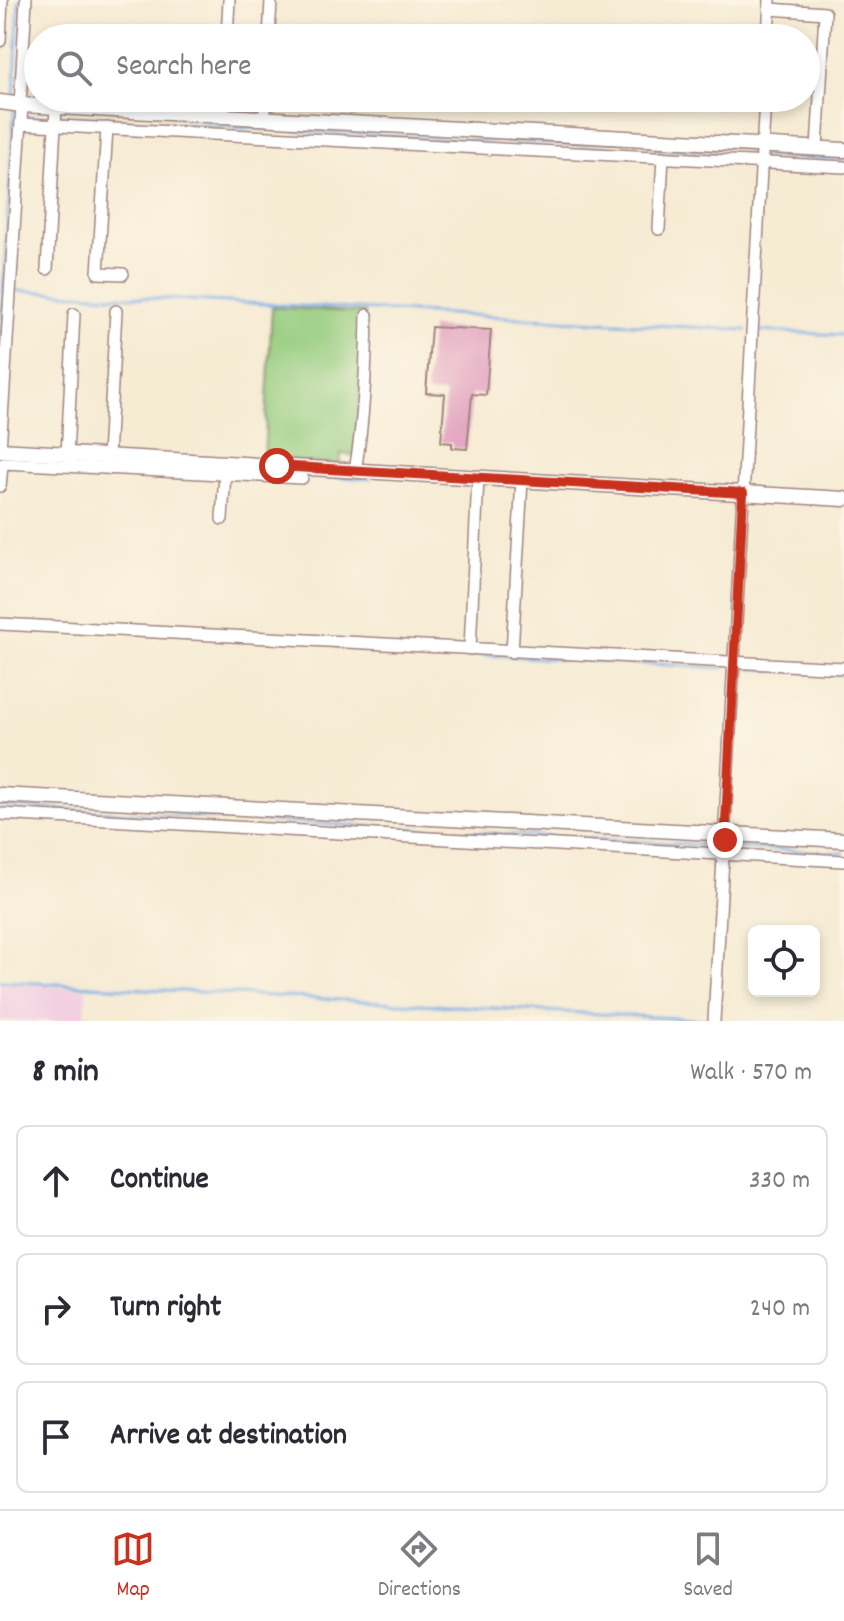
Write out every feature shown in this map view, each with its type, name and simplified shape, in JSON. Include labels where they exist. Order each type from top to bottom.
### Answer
[{"type":"street","points":[[0,41],[2,0]]},
{"type":"street","points":[[24,24],[26,0]]},
{"type":"street","points":[[228,24],[229,0]]},
{"type":"street","points":[[270,24],[271,0]]},
{"type":"street","points":[[769,24],[770,4],[825,13],[820,97]]},
{"type":"street","points":[[0,486],[17,110],[24,24]]},
{"type":"street","points":[[28,112],[103,121],[225,124],[762,155],[844,167]]},
{"type":"street","points":[[224,112],[225,124]]},
{"type":"street","points":[[264,119],[265,112]]},
{"type":"street","points":[[714,1019],[764,112]]},
{"type":"street","points":[[817,148],[819,112]]},
{"type":"street","points":[[47,269],[55,117]]},
{"type":"street","points":[[225,124],[264,119],[310,130]]},
{"type":"street","points":[[103,121],[98,273],[123,274]]},
{"type":"street","points":[[762,155],[817,148],[844,150]]},
{"type":"street","points":[[659,229],[661,150]]},
{"type":"street","points":[[105,461],[116,311]]},
{"type":"street","points":[[67,455],[74,314]]},
{"type":"street","points":[[355,471],[366,376],[367,315]]},
{"type":"street","points":[[3,455],[67,455],[105,461]]},
{"type":"street","points":[[3,455],[277,472],[355,471],[522,485],[844,499]]},
{"type":"street","points":[[222,519],[223,469]]},
{"type":"street","points":[[277,472],[302,478]]},
{"type":"street","points":[[470,649],[478,482]]},
{"type":"street","points":[[512,652],[522,485]]},
{"type":"street","points":[[0,624],[844,668]]},
{"type":"street","points":[[0,795],[725,845],[844,861]]},
{"type":"street","points":[[0,814],[725,845],[844,840]]},
{"type":"shaded area","points":[[0,983],[86,989],[85,1021],[0,1021]]},
{"type":"green space","points":[[272,307],[365,313],[355,455],[341,454],[337,464],[264,458]]},
{"type":"building","points":[[431,327],[491,330],[486,395],[472,394],[467,449],[452,448],[452,443],[441,442],[445,394],[426,393]]},
{"type":"waterway","points":[[14,99],[19,0]]},
{"type":"waterway","points":[[0,346],[14,110]]},
{"type":"waterway","points":[[25,116],[844,160]]},
{"type":"waterway","points":[[3,290],[747,330]]},
{"type":"waterway","points":[[757,331],[844,335]]},
{"type":"waterway","points":[[302,475],[370,479]]},
{"type":"waterway","points":[[338,647],[725,668]]},
{"type":"waterway","points":[[740,668],[844,674]]},
{"type":"waterway","points":[[0,806],[720,846]]},
{"type":"waterway","points":[[728,847],[844,853]]},
{"type":"waterway","points":[[0,981],[709,1020]]},
{"type":"route","points":[[277,466],[743,493],[725,840]]}]
